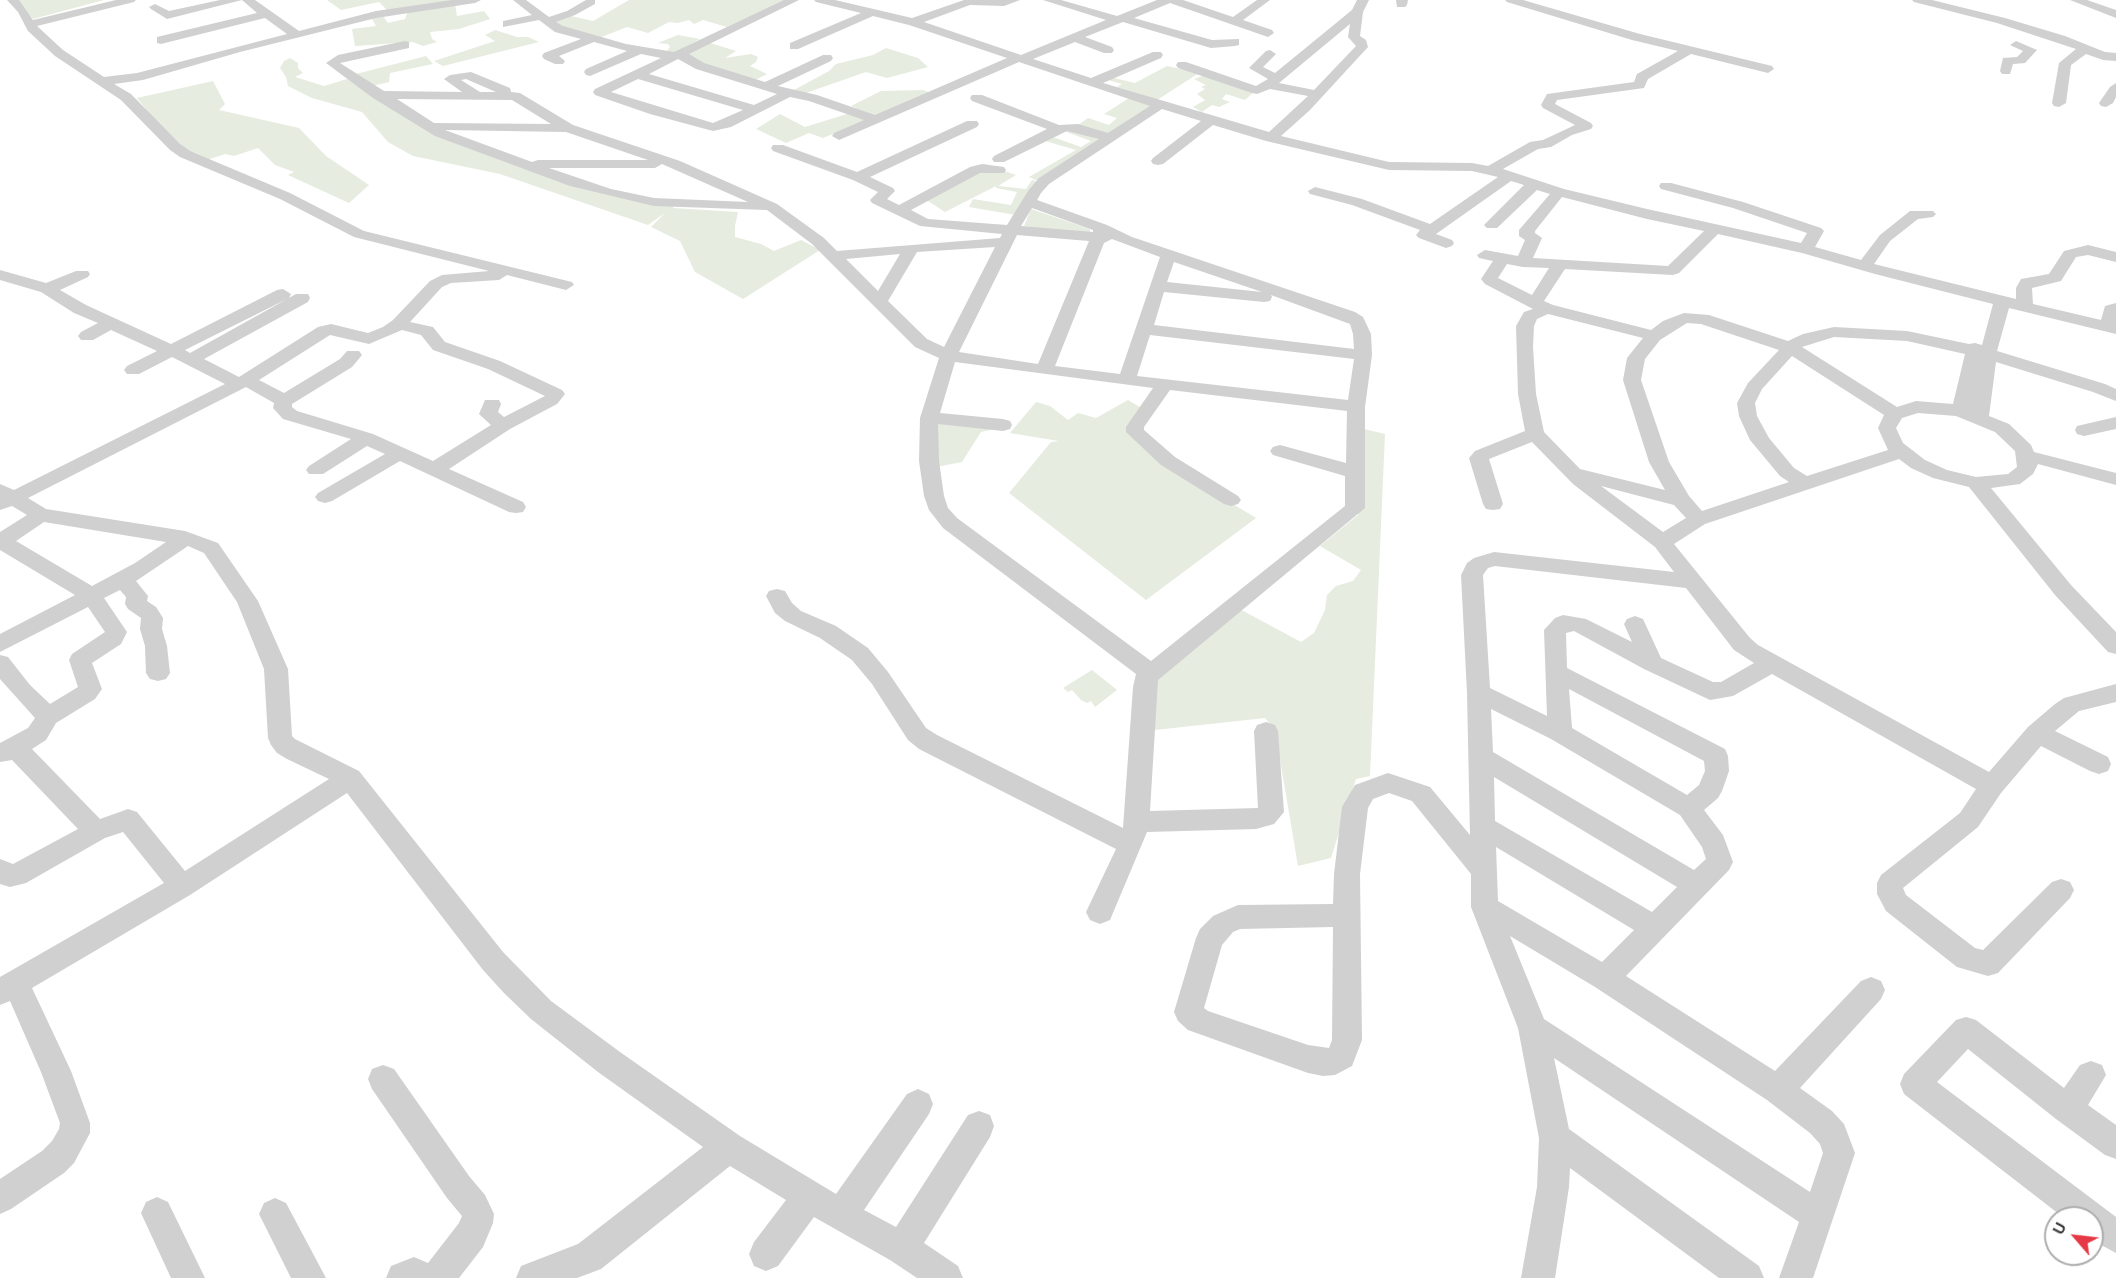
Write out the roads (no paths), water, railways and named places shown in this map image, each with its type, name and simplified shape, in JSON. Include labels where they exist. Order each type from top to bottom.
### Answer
[{"type":"street","points":[[13,0],[23,11],[30,24],[59,53],[104,81],[139,108],[175,147],[205,163],[285,196],[366,237],[566,285]]},
{"type":"street","points":[[30,24],[130,0]]},
{"type":"street","points":[[155,7],[167,15],[236,0]]},
{"type":"street","points":[[247,0],[297,35]]},
{"type":"street","points":[[104,81],[138,78],[237,49],[376,15],[475,0]]},
{"type":"street","points":[[519,0],[559,29],[638,51],[677,54],[689,58],[700,66],[812,98],[876,120]]},
{"type":"street","points":[[788,93],[720,126],[708,127],[600,92],[793,0]]},
{"type":"street","points":[[823,0],[913,22],[1091,83],[1271,138],[1389,166],[1472,167],[1510,175],[1559,192],[1738,205],[1816,231],[1806,249]]},
{"type":"street","points":[[913,22],[969,3],[1003,3],[1014,0]]},
{"type":"street","points":[[1049,0],[1211,44],[1235,42]]},
{"type":"street","points":[[839,136],[1019,58],[1076,38],[1167,0]]},
{"type":"street","points":[[1172,0],[1205,9],[1268,33]]},
{"type":"street","points":[[1205,9],[1218,0]]},
{"type":"street","points":[[1236,20],[1264,0]]},
{"type":"street","points":[[1496,8],[1512,0],[1690,53],[1768,69]]},
{"type":"street","points":[[1918,0],[2049,35],[2103,56],[2116,57]]},
{"type":"street","points":[[2076,0],[2116,14]]},
{"type":"street","points":[[507,24],[571,13],[591,2]]},
{"type":"street","points":[[1509,13],[1527,5]]},
{"type":"street","points":[[1182,65],[1257,90],[1272,82],[1360,6]]},
{"type":"street","points":[[1271,138],[1362,46],[1362,43],[1354,37],[1360,6]]},
{"type":"street","points":[[794,46],[873,12]]},
{"type":"street","points":[[161,40],[266,14]]},
{"type":"street","points":[[1959,22],[1975,14]]},
{"type":"street","points":[[1550,27],[1569,16]]},
{"type":"street","points":[[559,61],[548,56],[594,38]]},
{"type":"street","points":[[1076,38],[1108,50]]},
{"type":"street","points":[[585,56],[612,44]]},
{"type":"street","points":[[405,45],[338,59],[332,63],[427,126],[455,139],[575,183],[638,199],[685,205],[772,207]]},
{"type":"street","points":[[2016,45],[2069,59]]},
{"type":"street","points":[[2059,103],[2066,63],[2085,49]]},
{"type":"street","points":[[590,72],[638,51]]},
{"type":"street","points":[[2006,71],[2007,61],[2021,60],[2040,52]]},
{"type":"street","points":[[1491,170],[1535,145],[1546,144],[1568,132],[1586,126],[1548,105],[1552,97],[1639,85],[1642,77],[1652,70],[1690,53]]},
{"type":"street","points":[[1270,54],[1255,68],[1272,82],[1317,94]]},
{"type":"street","points":[[1091,83],[1157,55]]},
{"type":"street","points":[[767,86],[827,58]]},
{"type":"street","points":[[666,83],[700,66]]},
{"type":"street","points":[[636,74],[753,109]]},
{"type":"street","points":[[477,95],[450,79],[466,75],[515,96],[568,128],[675,164],[772,207],[819,241],[921,343],[948,356],[1044,370],[1356,407]]},
{"type":"street","points":[[2106,103],[2116,87]]},
{"type":"street","points":[[378,95],[515,96]]},
{"type":"street","points":[[977,98],[1058,129],[1078,128],[1110,138]]},
{"type":"street","points":[[1151,673],[951,523],[939,510],[934,496],[929,461],[929,418],[948,356],[1028,202],[1044,181],[1160,105]]},
{"type":"street","points":[[1158,161],[1212,119]]},
{"type":"street","points":[[858,177],[972,124]]},
{"type":"street","points":[[427,126],[568,128]]},
{"type":"street","points":[[898,210],[975,170],[999,165],[1058,129]]},
{"type":"street","points":[[778,148],[858,177],[914,202]]},
{"type":"street","points":[[526,164],[675,164]]},
{"type":"street","points":[[1446,243],[1424,236],[1510,175]]},
{"type":"street","points":[[1656,200],[1677,178],[1716,188]]},
{"type":"street","points":[[1492,225],[1535,183]]},
{"type":"street","points":[[888,191],[878,200],[925,223],[1009,236]]},
{"type":"street","points":[[1315,191],[1357,202],[1431,229]]},
{"type":"street","points":[[1523,262],[1534,238],[1527,236],[1527,230],[1559,192]]},
{"type":"street","points":[[1656,200],[1720,230],[1806,249],[2113,329],[2111,310],[2116,308]]},
{"type":"street","points":[[1028,202],[1100,233],[1169,253],[1349,316],[1357,321],[1362,334],[1363,356],[1356,407],[1354,472],[1356,502],[1352,512],[1146,679],[1134,833],[1100,912]]},
{"type":"street","points":[[1485,255],[1523,262],[1668,271],[1673,270],[1720,230],[1738,205]]},
{"type":"street","points":[[1865,266],[1885,238],[1902,223],[1914,214],[1928,214]]},
{"type":"street","points":[[833,256],[1009,236],[1100,233]]},
{"type":"street","points":[[1044,370],[1100,233]]},
{"type":"street","points":[[879,302],[912,248]]},
{"type":"street","points":[[2025,306],[2024,288],[2027,282],[2055,278],[2070,254],[2088,250],[2116,257]]},
{"type":"street","points":[[1127,379],[1169,253]]},
{"type":"street","points":[[1502,259],[1489,279],[1541,306],[1654,336]]},
{"type":"street","points":[[1560,264],[1541,306],[1530,316],[1525,326],[1527,394],[1535,434],[1573,473],[1662,542],[1742,644],[1771,664],[1836,697],[1992,786]]},
{"type":"street","points":[[48,289],[82,274]]},
{"type":"street","points":[[4,497],[242,382],[324,331],[331,329],[369,339],[399,324],[436,285],[448,278],[523,274]]},
{"type":"street","points":[[0,275],[48,289],[80,309],[284,401]]},
{"type":"street","points":[[1158,286],[1299,300]]},
{"type":"street","points":[[133,370],[283,294]]},
{"type":"street","points":[[190,360],[302,298]]},
{"type":"street","points":[[1970,414],[1981,352],[1996,299]]},
{"type":"street","points":[[1698,519],[1681,500],[1659,462],[1632,380],[1636,358],[1654,336],[1669,325],[1691,317],[1792,348],[1895,414]]},
{"type":"street","points":[[87,336],[111,322]]},
{"type":"street","points":[[399,324],[427,331],[432,334],[432,340],[439,346],[494,365],[556,394],[551,400],[503,425],[433,470]]},
{"type":"street","points":[[1144,329],[1363,356]]},
{"type":"street","points":[[1803,483],[1787,472],[1760,440],[1748,416],[1746,403],[1754,387],[1797,342],[1834,332],[1907,336],[1981,352],[2099,388],[2116,396]]},
{"type":"street","points":[[353,355],[346,363],[284,401],[282,408],[290,416],[366,438],[516,507]]},
{"type":"street","points":[[1165,384],[1135,427],[1136,432],[1168,461],[1231,500]]},
{"type":"street","points":[[492,404],[488,414],[503,425]]},
{"type":"street","points":[[2028,456],[2026,470],[2013,480],[1976,483],[1934,472],[1901,452],[1887,434],[1888,422],[1904,409],[1930,406],[1970,414],[2011,435],[2028,456],[2116,479]]},
{"type":"street","points":[[929,418],[1003,425]]},
{"type":"street","points":[[2084,430],[2116,423]]},
{"type":"street","points":[[1493,504],[1479,458],[1482,454],[1535,434]]},
{"type":"street","points":[[316,470],[366,438]]},
{"type":"street","points":[[1280,451],[1354,472]]},
{"type":"street","points":[[1662,542],[1698,519],[1901,452]]},
{"type":"street","points":[[325,497],[400,453]]},
{"type":"street","points":[[1573,473],[1681,500]]},
{"type":"street","points":[[1976,483],[2063,590],[2116,646]]},
{"type":"street","points":[[4,497],[41,514],[185,538],[211,548],[247,601],[276,669],[280,738],[286,746],[296,752],[350,778],[493,961],[514,984],[541,1010],[601,1056],[729,1147],[841,1215],[902,1248],[946,1278]]},
{"type":"street","points":[[7,751],[37,734],[48,717],[87,693],[90,689],[80,660],[115,634],[91,595],[1,542],[41,514]]},
{"type":"street","points":[[0,644],[123,579],[185,538]]},
{"type":"street","points":[[1538,1278],[1553,1187],[1555,1138],[1533,1028],[1485,907],[1479,693],[1472,584],[1475,568],[1481,563],[1494,559],[1692,581]]},
{"type":"street","points":[[123,579],[136,596],[136,604],[148,612],[152,618],[151,629],[157,649],[158,673]]},
{"type":"street","points":[[777,596],[783,608],[793,616],[828,632],[860,654],[880,678],[917,734],[927,742],[1134,833],[1265,817],[1271,812],[1266,731]]},
{"type":"street","points":[[1560,733],[1555,630],[1563,623],[1578,624],[1652,663],[1715,692],[1725,690],[1771,664]]},
{"type":"street","points":[[1635,624],[1652,663]]},
{"type":"street","points":[[0,663],[22,691],[48,717]]},
{"type":"street","points":[[1556,672],[1716,756],[1717,771],[1709,790],[1689,808]]},
{"type":"street","points":[[1479,693],[1560,733],[1689,808],[1701,828],[1714,843],[1720,862],[1605,978]]},
{"type":"street","points":[[2061,890],[1988,964],[1966,958],[1896,903],[1890,894],[1890,883],[1969,820],[1992,786],[2037,734],[2072,704],[2116,693]]},
{"type":"street","points":[[2037,734],[2099,764]]},
{"type":"street","points":[[7,751],[19,750],[96,831]]},
{"type":"street","points":[[1479,756],[1696,885]]},
{"type":"street","points":[[0,1198],[53,1162],[63,1152],[74,1133],[75,1123],[56,1071],[8,988],[181,887],[350,778]]},
{"type":"street","points":[[1346,915],[1238,917],[1222,924],[1210,938],[1188,1012],[1198,1021],[1308,1059],[1323,1062],[1335,1061],[1341,1056],[1347,1040],[1347,874],[1355,807],[1364,792],[1375,786],[1388,783],[1421,794],[1484,871]]},
{"type":"street","points":[[0,870],[10,876],[17,875],[96,831],[128,819],[181,887]]},
{"type":"street","points":[[1481,825],[1654,928]]},
{"type":"street","points":[[1485,907],[1605,978],[1778,1090],[1821,1122],[1838,1143],[1839,1154],[1796,1278]]},
{"type":"street","points":[[1778,1090],[1871,990]]},
{"type":"street","points":[[1533,1028],[1818,1216]]},
{"type":"street","points":[[2074,1206],[1915,1084],[1966,1030],[2116,1144]]},
{"type":"street","points":[[2067,1109],[2091,1075]]},
{"type":"street","points":[[383,1079],[478,1214],[477,1223],[471,1235],[438,1278]]},
{"type":"street","points":[[841,1215],[918,1104]]},
{"type":"street","points":[[902,1248],[979,1126]]},
{"type":"street","points":[[1555,1138],[1747,1278]]},
{"type":"street","points":[[533,1278],[589,1257],[729,1147]]},
{"type":"street","points":[[766,1254],[810,1195]]},
{"type":"street","points":[[157,1213],[188,1278]]},
{"type":"street","points":[[275,1214],[309,1278]]},
{"type":"street","points":[[404,1278],[414,1274],[422,1278]]}]
